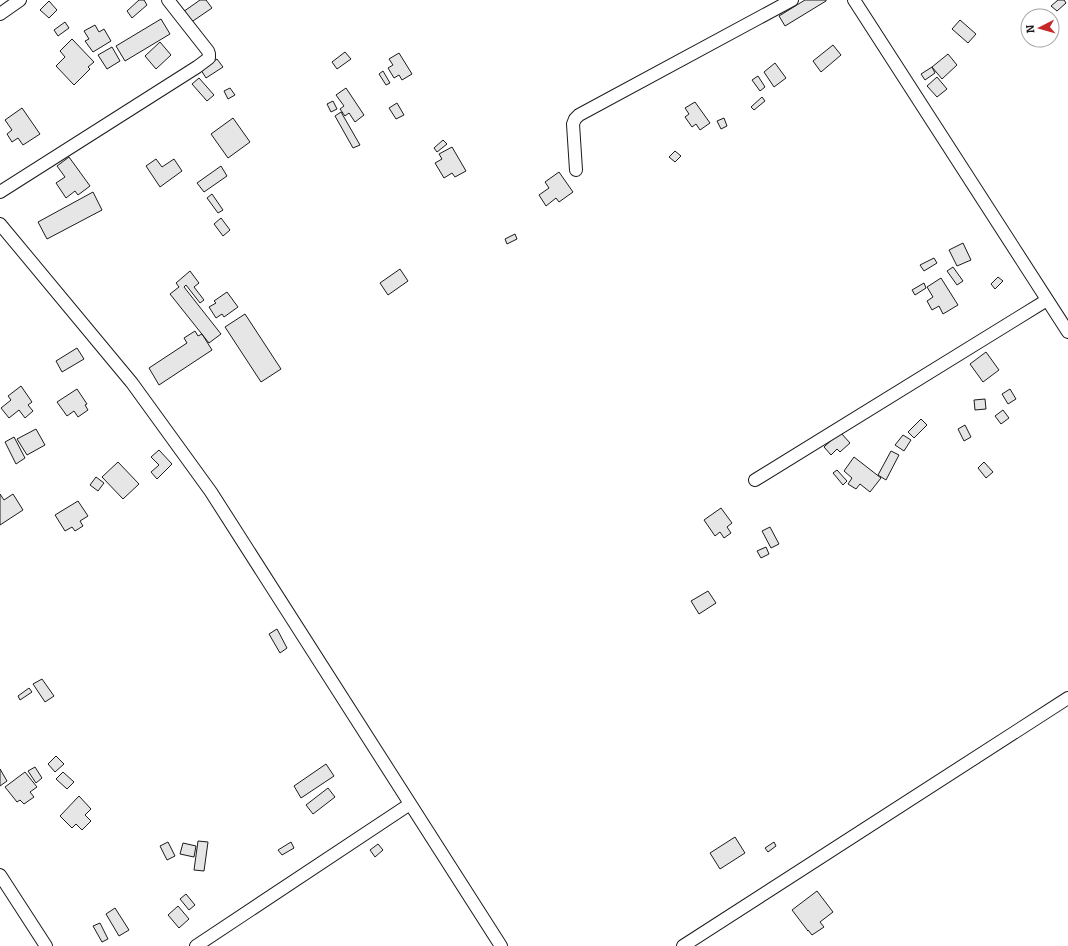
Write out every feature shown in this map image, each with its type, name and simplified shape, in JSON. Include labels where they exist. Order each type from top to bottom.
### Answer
[{"type":"street","points":[[0,14],[20,0]]},
{"type":"street","points":[[0,192],[190,72],[209,58],[208,51],[168,0]]},
{"type":"street","points":[[576,170],[573,124],[579,115],[792,0]]},
{"type":"street","points":[[854,0],[1068,332]]},
{"type":"street","points":[[0,224],[132,383],[211,492],[501,946]]},
{"type":"street","points":[[756,480],[1048,300]]},
{"type":"street","points":[[683,946],[1068,698]]},
{"type":"street","points":[[196,946],[410,804]]},
{"type":"street","points":[[0,875],[46,946]]},
{"type":"building","points":[[139,0],[144,0],[147,5],[132,18],[127,11]]},
{"type":"building","points":[[200,0],[206,0],[212,8],[190,23],[183,12]]},
{"type":"building","points":[[805,0],[826,1],[785,26],[779,16]]},
{"type":"building","points":[[1058,0],[1064,0],[1066,3],[1060,8],[1053,8],[1051,6]]},
{"type":"building","points":[[49,1],[57,10],[49,18],[40,10]]},
{"type":"building","points":[[161,19],[170,34],[125,61],[116,46]]},
{"type":"building","points":[[960,20],[976,34],[968,43],[952,29]]},
{"type":"building","points":[[65,22],[69,28],[58,36],[54,30]]},
{"type":"building","points":[[95,25],[99,32],[104,29],[111,41],[93,52],[85,41],[89,39],[84,31]]},
{"type":"building","points":[[72,39],[94,62],[88,67],[90,69],[74,85],[56,66],[65,57],[60,51]]},
{"type":"building","points":[[160,42],[171,55],[156,69],[145,56]]},
{"type":"building","points":[[833,45],[841,55],[821,72],[813,61]]},
{"type":"building","points":[[112,47],[120,61],[107,69],[98,55]]},
{"type":"building","points":[[345,52],[351,59],[337,69],[332,62]]},
{"type":"building","points":[[399,53],[412,74],[402,80],[399,75],[394,78],[388,68],[393,65],[389,59]]},
{"type":"building","points":[[948,54],[957,65],[942,79],[932,67]]},
{"type":"building","points":[[217,59],[223,67],[206,78],[201,70]]},
{"type":"building","points":[[775,63],[786,78],[774,87],[764,72]]},
{"type":"building","points":[[932,67],[935,73],[925,80],[921,74]]},
{"type":"building","points":[[383,71],[390,83],[386,85],[379,74]]},
{"type":"building","points":[[758,76],[765,87],[760,91],[752,80]]},
{"type":"building","points":[[937,77],[947,89],[937,97],[927,86]]},
{"type":"building","points":[[199,78],[214,95],[207,101],[192,84]]},
{"type":"building","points":[[230,88],[235,95],[228,99],[224,91]]},
{"type":"building","points":[[346,88],[364,115],[355,122],[349,113],[345,116],[340,109],[344,106],[336,95]]},
{"type":"building","points":[[762,97],[765,101],[754,110],[751,107]]},
{"type":"building","points":[[333,101],[337,109],[331,112],[327,104]]},
{"type":"building","points":[[695,102],[710,123],[700,130],[696,124],[692,127],[685,117],[689,114],[685,108]]},
{"type":"building","points":[[397,103],[404,115],[396,119],[389,108]]},
{"type":"building","points":[[22,108],[40,134],[23,145],[18,138],[12,142],[7,134],[12,130],[5,120]]},
{"type":"building","points":[[341,112],[360,145],[353,148],[335,116]]},
{"type":"building","points":[[233,118],[250,142],[228,158],[211,134]]},
{"type":"building","points":[[724,118],[727,126],[721,129],[717,121]]},
{"type":"building","points":[[443,140],[447,144],[437,152],[434,148]]},
{"type":"building","points":[[452,147],[466,171],[455,177],[452,173],[444,178],[435,163],[442,159],[439,154]]},
{"type":"building","points":[[675,151],[681,156],[675,162],[669,157]]},
{"type":"building","points":[[69,157],[90,186],[78,195],[75,191],[66,198],[56,183],[65,177],[57,166]]},
{"type":"building","points":[[156,159],[162,167],[174,159],[182,171],[160,187],[146,166]]},
{"type":"building","points":[[221,166],[227,176],[204,192],[197,183]]},
{"type":"building","points":[[559,172],[573,192],[559,202],[556,198],[546,206],[539,195],[549,188],[545,182]]},
{"type":"building","points":[[93,192],[102,210],[47,239],[38,222]]},
{"type":"building","points":[[212,194],[223,210],[218,213],[207,198]]},
{"type":"building","points":[[221,218],[230,230],[223,236],[214,224]]},
{"type":"building","points":[[515,234],[517,239],[507,244],[505,239]]},
{"type":"building","points":[[963,243],[971,260],[957,266],[949,250]]},
{"type":"building","points":[[934,258],[937,263],[924,271],[920,265]]},
{"type":"building","points":[[953,267],[963,281],[957,285],[947,271]]},
{"type":"building","points":[[400,269],[408,281],[388,295],[380,283]]},
{"type":"building","points":[[190,271],[199,283],[194,287],[204,300],[200,303],[186,285],[184,287],[221,334],[209,343],[170,294],[179,287],[176,283]]},
{"type":"building","points":[[998,277],[1003,281],[995,289],[991,284]]},
{"type":"building","points":[[941,278],[958,305],[943,314],[939,306],[932,310],[927,301],[933,297],[927,287]]},
{"type":"building","points":[[924,283],[926,288],[915,295],[912,290]]},
{"type":"building","points":[[227,292],[238,307],[224,317],[222,314],[216,318],[209,307],[216,303],[214,301]]},
{"type":"building","points":[[245,314],[281,369],[261,382],[225,327]]},
{"type":"building","points":[[195,331],[198,336],[202,334],[212,350],[159,385],[149,368],[187,343],[184,338]]},
{"type":"building","points":[[77,348],[84,359],[62,372],[56,361]]},
{"type":"building","points":[[986,352],[999,370],[983,382],[970,364]]},
{"type":"building","points":[[21,386],[32,402],[28,405],[33,411],[25,418],[19,410],[9,418],[1,408],[11,400],[8,396]]},
{"type":"building","points":[[77,389],[87,404],[85,405],[88,410],[78,417],[74,411],[67,416],[57,402]]},
{"type":"building","points":[[1010,389],[1016,399],[1008,404],[1002,394]]},
{"type":"building","points":[[985,399],[986,409],[975,410],[974,400]]},
{"type":"building","points":[[1003,410],[1009,418],[1001,424],[995,416]]},
{"type":"building","points":[[921,419],[927,425],[914,438],[908,432]]},
{"type":"building","points":[[965,425],[971,437],[964,441],[958,429]]},
{"type":"building","points":[[36,429],[45,445],[27,455],[17,439]]},
{"type":"building","points":[[841,433],[850,443],[840,452],[837,449],[831,455],[824,447]]},
{"type":"building","points":[[903,435],[911,440],[904,451],[895,445]]},
{"type":"building","points":[[14,437],[25,458],[16,464],[5,442]]},
{"type":"building","points":[[159,450],[172,464],[157,479],[151,472],[159,465],[151,457]]},
{"type":"building","points":[[891,451],[899,455],[886,480],[878,475]]},
{"type":"building","points":[[854,457],[881,478],[870,492],[860,484],[856,489],[848,484],[852,478],[844,471]]},
{"type":"building","points":[[118,462],[139,484],[123,499],[102,477]]},
{"type":"building","points":[[984,462],[993,472],[986,478],[978,468]]},
{"type":"building","points":[[837,470],[847,481],[843,485],[833,473]]},
{"type":"building","points":[[96,477],[104,483],[98,491],[90,485]]},
{"type":"building","points":[[0,494],[4,500],[13,494],[23,510],[0,525]]},
{"type":"building","points":[[78,501],[88,516],[80,521],[83,526],[75,531],[72,527],[65,531],[55,515]]},
{"type":"building","points":[[721,508],[732,523],[727,527],[731,533],[724,538],[720,532],[715,536],[704,520]]},
{"type":"building","points":[[770,527],[779,544],[771,548],[762,531]]},
{"type":"building","points":[[766,547],[769,554],[761,558],[757,551]]},
{"type":"building","points":[[708,591],[716,603],[699,614],[691,601]]},
{"type":"building","points":[[277,629],[287,648],[280,653],[269,634]]},
{"type":"building","points":[[42,679],[54,696],[45,702],[33,684]]},
{"type":"building","points":[[29,688],[32,692],[20,700],[18,696]]},
{"type":"building","points":[[56,756],[64,764],[55,772],[48,764]]},
{"type":"building","points":[[326,764],[334,776],[301,798],[294,786]]},
{"type":"building","points":[[35,767],[42,778],[36,783],[28,771]]},
{"type":"building","points":[[0,769],[7,781],[0,786]]},
{"type":"building","points":[[25,772],[37,787],[30,792],[34,797],[24,804],[20,800],[17,802],[5,787]]},
{"type":"building","points":[[63,772],[74,782],[67,789],[56,779]]},
{"type":"building","points":[[328,788],[335,797],[313,814],[306,805]]},
{"type":"building","points":[[79,796],[91,809],[85,815],[91,821],[82,830],[76,824],[72,828],[60,816]]},
{"type":"building","points":[[735,837],[745,853],[720,869],[710,853]]},
{"type":"building","points":[[198,841],[208,842],[204,871],[194,870]]},
{"type":"building","points":[[168,842],[175,856],[167,860],[160,846]]},
{"type":"building","points":[[291,842],[294,848],[282,855],[278,850]]},
{"type":"building","points":[[774,842],[776,846],[768,852],[765,848]]},
{"type":"building","points":[[183,843],[196,846],[194,857],[180,854]]},
{"type":"building","points":[[378,844],[383,850],[375,857],[370,850]]},
{"type":"building","points":[[817,891],[833,912],[820,922],[824,927],[812,935],[792,910]]},
{"type":"building","points":[[186,894],[195,905],[189,910],[180,899]]},
{"type":"building","points":[[178,906],[189,919],[179,928],[168,915]]},
{"type":"building","points":[[115,908],[129,930],[119,936],[106,914]]},
{"type":"building","points":[[100,923],[108,939],[102,942],[93,926]]}]
